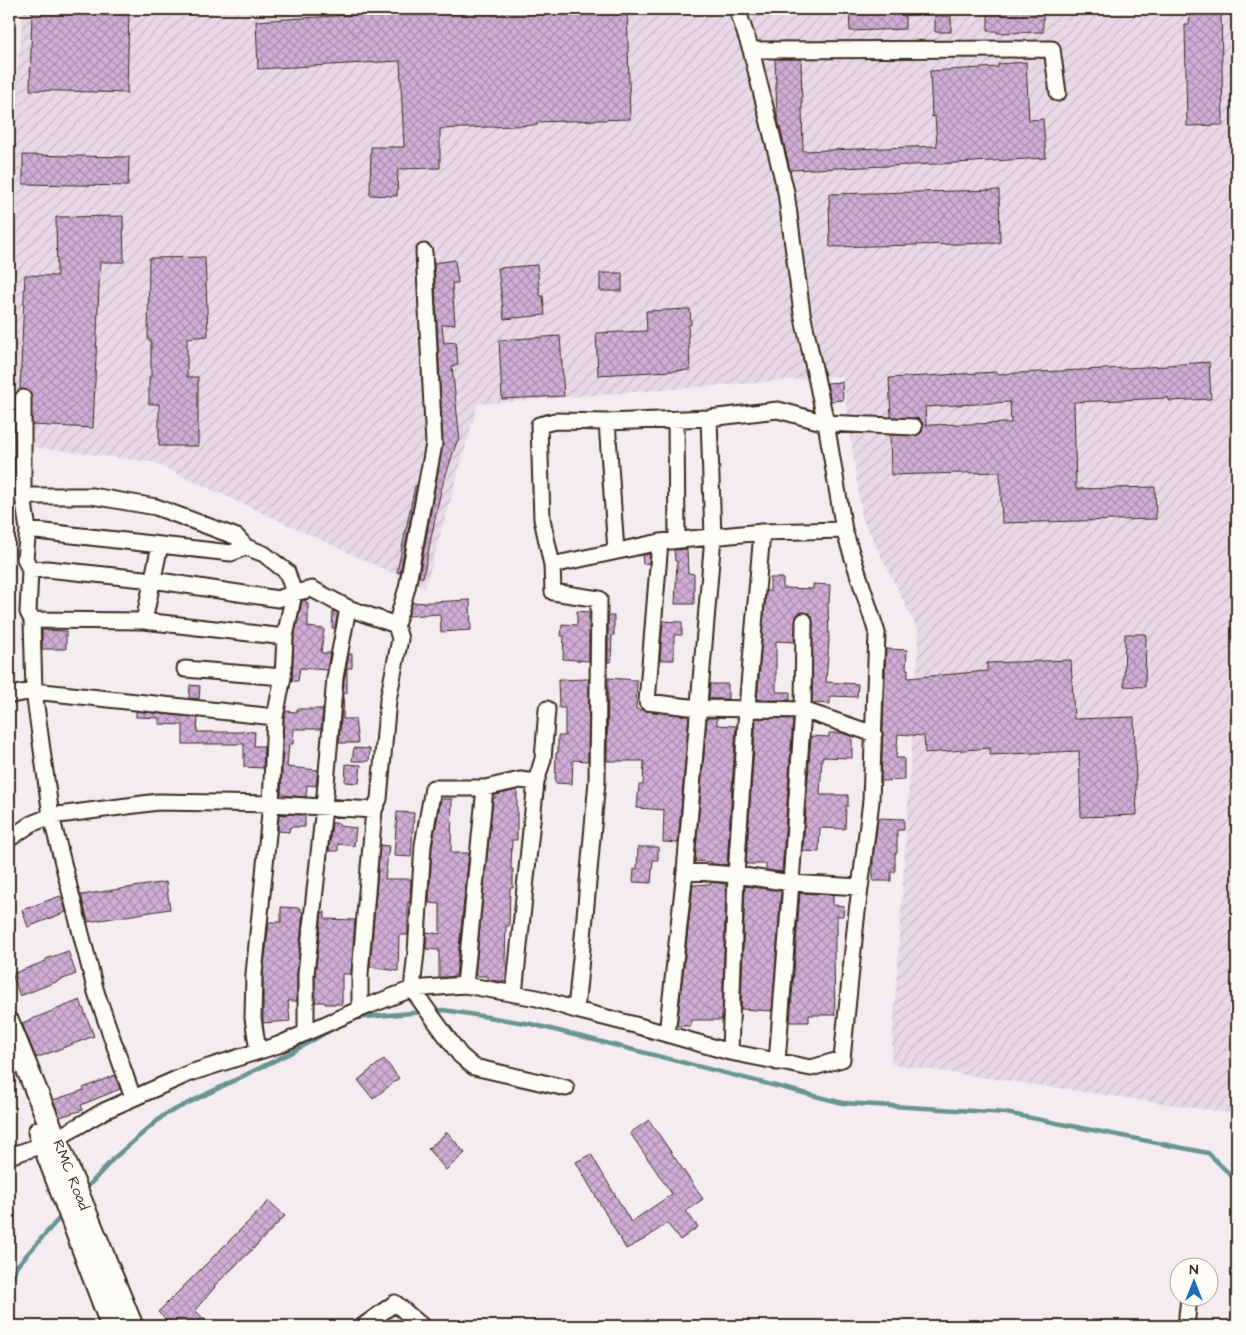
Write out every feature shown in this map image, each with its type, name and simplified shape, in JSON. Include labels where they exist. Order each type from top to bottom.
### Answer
[{"type":"street","points":[[9,1156],[50,1142],[104,1111],[190,1073],[278,1045],[360,1009],[412,989],[465,985],[537,998],[730,1052],[811,1068],[842,1059],[871,801],[878,633],[844,530],[826,423],[802,313],[786,192],[751,50],[737,9],[745,9]]},
{"type":"street","points":[[751,50],[1052,49],[1058,93]]},
{"type":"street","points":[[360,1009],[360,974],[374,810],[379,798],[388,700],[400,638],[396,625],[407,588],[434,444],[424,252]]},
{"type":"street","points":[[23,398],[23,496],[28,530],[25,558],[30,570],[28,612],[32,620],[34,691],[51,816],[96,992],[133,1098]]},
{"type":"street","points":[[576,1010],[597,782],[599,599],[553,592],[552,566],[542,519],[539,425],[555,421],[607,422],[709,418],[778,410],[826,423],[914,427]]},
{"type":"street","points":[[667,1034],[685,871],[712,537],[709,418]]},
{"type":"street","points":[[676,419],[677,540]]},
{"type":"street","points":[[607,422],[616,551]]},
{"type":"street","points":[[23,496],[92,496],[156,506],[237,537],[246,548],[264,554],[287,572],[294,593],[285,637],[283,677],[275,717],[270,804],[254,974],[253,1018],[258,1051]]},
{"type":"street","points":[[28,530],[231,553],[246,548]]},
{"type":"street","points":[[552,566],[660,542],[762,532],[844,530]]},
{"type":"street","points":[[730,1052],[736,875],[747,708],[762,532]]},
{"type":"street","points":[[660,542],[647,702],[698,708],[803,710],[874,734]]},
{"type":"street","points":[[144,621],[160,545]]},
{"type":"street","points":[[30,570],[47,569],[153,580],[278,599],[294,593],[312,590],[348,608],[396,625]]},
{"type":"street","points":[[306,1032],[306,974],[324,807],[335,678],[348,608]]},
{"type":"street","points":[[32,620],[144,621],[285,637]]},
{"type":"street","points":[[777,1062],[803,710],[804,621]]},
{"type":"street","points":[[185,669],[283,677]]},
{"type":"street","points":[[9,695],[34,691],[275,717]]},
{"type":"street","points":[[514,994],[536,782],[543,759],[547,709]]},
{"type":"street","points":[[536,782],[520,780],[484,788],[433,788],[423,845],[412,989],[460,1056],[474,1067],[566,1088]]},
{"type":"street","points":[[465,985],[484,788]]},
{"type":"street","points":[[9,838],[31,824],[51,816],[158,802],[270,804],[374,810]]},
{"type":"street","points":[[685,871],[736,875],[791,883],[860,887]]},
{"type":"street","name":"RMC Road","points":[[9,1024],[73,1203],[112,1326]]},
{"type":"street","name":"RMC Road","points":[[9,1047],[50,1142]]},
{"type":"street","name":"RMC Road","points":[[73,1203],[132,1326]]},
{"type":"street","points":[[363,1326],[395,1303],[422,1326]]},
{"type":"street","points":[[1186,1326],[1188,1308]]},
{"type":"shaded area","points":[[23,9],[1237,9],[1237,1114],[891,1064],[919,632],[862,518],[842,376],[478,404],[425,588],[152,462],[9,444],[9,122],[13,121]]},
{"type":"building","points":[[32,9],[129,9],[127,93],[30,90]]},
{"type":"building","points":[[508,9],[627,9],[630,119],[537,122],[537,125],[440,129],[440,168],[398,169],[397,196],[370,195],[371,147],[404,147],[400,61],[258,69],[256,21],[396,12]]},
{"type":"building","points":[[849,9],[905,9],[905,29],[850,31]]},
{"type":"building","points":[[988,9],[1043,9],[1043,32],[997,33],[997,31],[988,31]]},
{"type":"building","points":[[1190,9],[1221,9],[1223,125],[1187,126],[1185,25],[1189,25]]},
{"type":"building","points":[[935,16],[951,16],[951,32],[935,32]]},
{"type":"building","points":[[775,59],[801,59],[803,151],[937,146],[935,116],[932,117],[930,71],[998,67],[998,64],[1026,62],[1029,120],[1043,119],[1046,158],[790,170],[777,115]]},
{"type":"building","points":[[23,155],[129,157],[128,186],[23,184]]},
{"type":"building","points":[[999,190],[1000,243],[830,247],[829,194]]},
{"type":"building","points":[[123,216],[124,262],[100,262],[93,428],[32,425],[31,394],[27,390],[20,389],[25,275],[57,276],[56,217]]},
{"type":"building","points":[[205,257],[208,336],[187,338],[187,377],[198,377],[198,446],[159,446],[159,404],[149,404],[151,340],[148,340],[149,258]]},
{"type":"building","points":[[455,260],[458,283],[452,283],[455,324],[442,325],[444,343],[456,342],[458,365],[452,366],[460,441],[457,441],[441,490],[423,577],[419,577],[443,444],[434,263]]},
{"type":"building","points":[[537,265],[540,296],[543,296],[545,315],[504,319],[498,268]]},
{"type":"building","points":[[600,273],[622,273],[622,291],[600,291]]},
{"type":"building","points":[[690,309],[691,325],[688,325],[690,370],[598,375],[596,333],[647,331],[646,311]]},
{"type":"building","points":[[560,336],[564,396],[502,399],[499,340]]},
{"type":"building","points":[[1209,362],[1211,399],[1169,401],[1169,398],[1074,402],[1076,489],[1155,487],[1156,519],[1002,523],[1000,472],[891,475],[890,435],[918,435],[922,432],[923,427],[919,419],[891,417],[889,378]],"holes":[[[1010,402],[1011,423],[926,425],[925,407]]]},
{"type":"building","points":[[842,382],[843,400],[831,401],[827,383]]},
{"type":"building","points":[[415,486],[417,486],[400,573],[397,572]]},
{"type":"building","points":[[687,549],[688,573],[694,574],[694,604],[675,604],[677,561],[675,561],[674,550]]},
{"type":"building","points":[[650,554],[649,563],[643,564],[642,555]]},
{"type":"building","points":[[770,578],[783,578],[783,588],[813,589],[813,584],[830,585],[826,682],[858,684],[857,697],[830,696],[830,704],[812,703],[813,621],[809,613],[804,612],[799,613],[796,617],[794,642],[776,641],[776,692],[790,692],[790,700],[757,700],[766,591],[770,591]]},
{"type":"building","points":[[306,600],[306,603],[308,603],[308,627],[324,629],[321,653],[330,653],[327,670],[300,668],[298,681],[292,681],[294,638],[302,601]]},
{"type":"building","points":[[470,600],[471,630],[441,632],[440,614],[408,616],[412,603]]},
{"type":"building","points":[[333,611],[338,613],[335,628],[332,628]]},
{"type":"building","points":[[577,611],[589,612],[589,661],[563,659],[564,636],[561,636],[562,624],[577,625]]},
{"type":"building","points":[[608,616],[614,616],[611,662],[608,662]]},
{"type":"building","points":[[663,621],[682,622],[682,635],[674,635],[674,660],[660,660]]},
{"type":"building","points":[[42,630],[66,631],[66,649],[42,649]]},
{"type":"building","points":[[1125,634],[1146,634],[1145,687],[1124,686]]},
{"type":"building","points":[[886,649],[907,650],[906,669],[908,669],[908,678],[987,671],[987,663],[1071,660],[1074,719],[1134,717],[1137,815],[1081,817],[1079,751],[990,755],[990,748],[925,753],[924,736],[898,734],[896,758],[904,758],[904,780],[881,781]]},
{"type":"building","points":[[349,654],[352,654],[352,668],[347,668],[347,693],[344,693],[343,719],[355,719],[358,743],[339,743],[344,679]]},
{"type":"building","points":[[608,678],[637,680],[636,709],[689,716],[678,843],[663,842],[664,810],[637,808],[639,785],[643,785],[644,761],[607,761]]},
{"type":"building","points":[[589,679],[588,761],[573,760],[572,784],[555,783],[558,736],[565,736],[565,708],[559,708],[558,680]]},
{"type":"building","points":[[710,684],[728,684],[728,699],[709,699]]},
{"type":"building","points":[[190,685],[200,686],[199,699],[189,698]]},
{"type":"building","points":[[297,709],[323,709],[321,729],[294,729],[293,744],[289,744],[287,767],[318,770],[316,786],[307,785],[306,797],[281,795],[284,718],[286,711],[297,712]]},
{"type":"building","points":[[136,711],[198,718],[197,732],[255,732],[254,746],[264,746],[263,768],[244,767],[244,744],[183,744],[183,725],[159,724],[159,718],[136,717]]},
{"type":"building","points":[[707,718],[717,718],[717,725],[736,726],[727,865],[695,861]]},
{"type":"building","points":[[756,718],[793,719],[782,872],[766,870],[766,864],[746,864]]},
{"type":"building","points":[[829,733],[843,733],[852,737],[852,758],[822,757],[820,795],[848,795],[845,829],[820,828],[819,852],[803,851],[811,736],[829,737]]},
{"type":"building","points":[[354,748],[370,749],[369,761],[352,761]]},
{"type":"building","points":[[346,764],[361,765],[359,783],[345,782]]},
{"type":"building","points":[[517,790],[517,840],[512,840],[511,869],[513,869],[513,888],[510,888],[509,926],[506,926],[506,982],[488,980],[488,976],[475,976],[493,798],[495,798],[495,795]]},
{"type":"building","points":[[441,799],[452,799],[451,853],[469,853],[456,976],[446,977],[439,977],[439,950],[426,949],[427,932],[440,934],[440,904],[429,903],[432,846]]},
{"type":"building","points":[[397,812],[414,813],[411,857],[394,856]]},
{"type":"building","points":[[279,814],[305,815],[305,827],[290,827],[289,832],[278,831]]},
{"type":"building","points":[[878,818],[904,819],[904,830],[897,830],[895,872],[891,872],[891,881],[873,881],[873,858]]},
{"type":"building","points":[[332,823],[339,823],[339,826],[356,828],[354,846],[338,844],[338,851],[329,851]]},
{"type":"building","points":[[380,845],[389,846],[385,879],[411,879],[410,903],[408,902],[408,935],[399,935],[398,971],[370,967]]},
{"type":"building","points":[[638,847],[658,847],[658,860],[653,860],[651,883],[633,882],[634,869],[637,869]]},
{"type":"building","points":[[166,882],[170,909],[88,922],[81,895]]},
{"type":"building","points":[[711,882],[726,884],[722,1020],[691,1020],[691,1026],[677,1026],[693,885],[711,884]]},
{"type":"building","points":[[745,886],[781,891],[772,1011],[741,1009]]},
{"type":"building","points":[[800,893],[833,895],[833,905],[844,906],[843,916],[837,916],[837,935],[835,935],[835,1015],[809,1015],[809,1022],[790,1022]]},
{"type":"building","points":[[60,896],[66,912],[28,927],[22,910]]},
{"type":"building","points":[[281,907],[301,908],[301,912],[303,912],[297,973],[297,1001],[288,1001],[290,1021],[263,1023],[263,975],[269,922],[281,922]]},
{"type":"building","points":[[322,912],[325,912],[325,919],[355,920],[351,974],[342,974],[342,1004],[315,1002],[315,974]]},
{"type":"building","points":[[68,951],[76,974],[20,996],[12,974]]},
{"type":"building","points":[[80,1000],[94,1036],[36,1058],[22,1023]]},
{"type":"building","points":[[384,1059],[399,1078],[373,1099],[358,1080]]},
{"type":"building","points":[[115,1075],[120,1089],[81,1105],[83,1110],[60,1117],[53,1100],[84,1090],[83,1088]]},
{"type":"building","points":[[649,1120],[703,1199],[686,1211],[698,1227],[680,1240],[667,1223],[645,1239],[626,1249],[576,1162],[591,1154],[631,1222],[672,1194],[630,1133]]},
{"type":"building","points":[[447,1132],[465,1153],[446,1170],[428,1149]]},
{"type":"building","points":[[269,1201],[285,1216],[214,1286],[195,1310],[211,1326],[172,1326],[158,1312]]},
{"type":"waterway","points":[[431,1011],[444,1010],[531,1024],[843,1103],[1006,1113],[1208,1153],[1237,1181]]},
{"type":"waterway","points":[[354,1018],[423,1012]]},
{"type":"waterway","points":[[83,1192],[114,1158],[164,1115],[292,1052],[334,1028]]},
{"type":"waterway","points":[[9,1288],[16,1267],[63,1214]]}]
